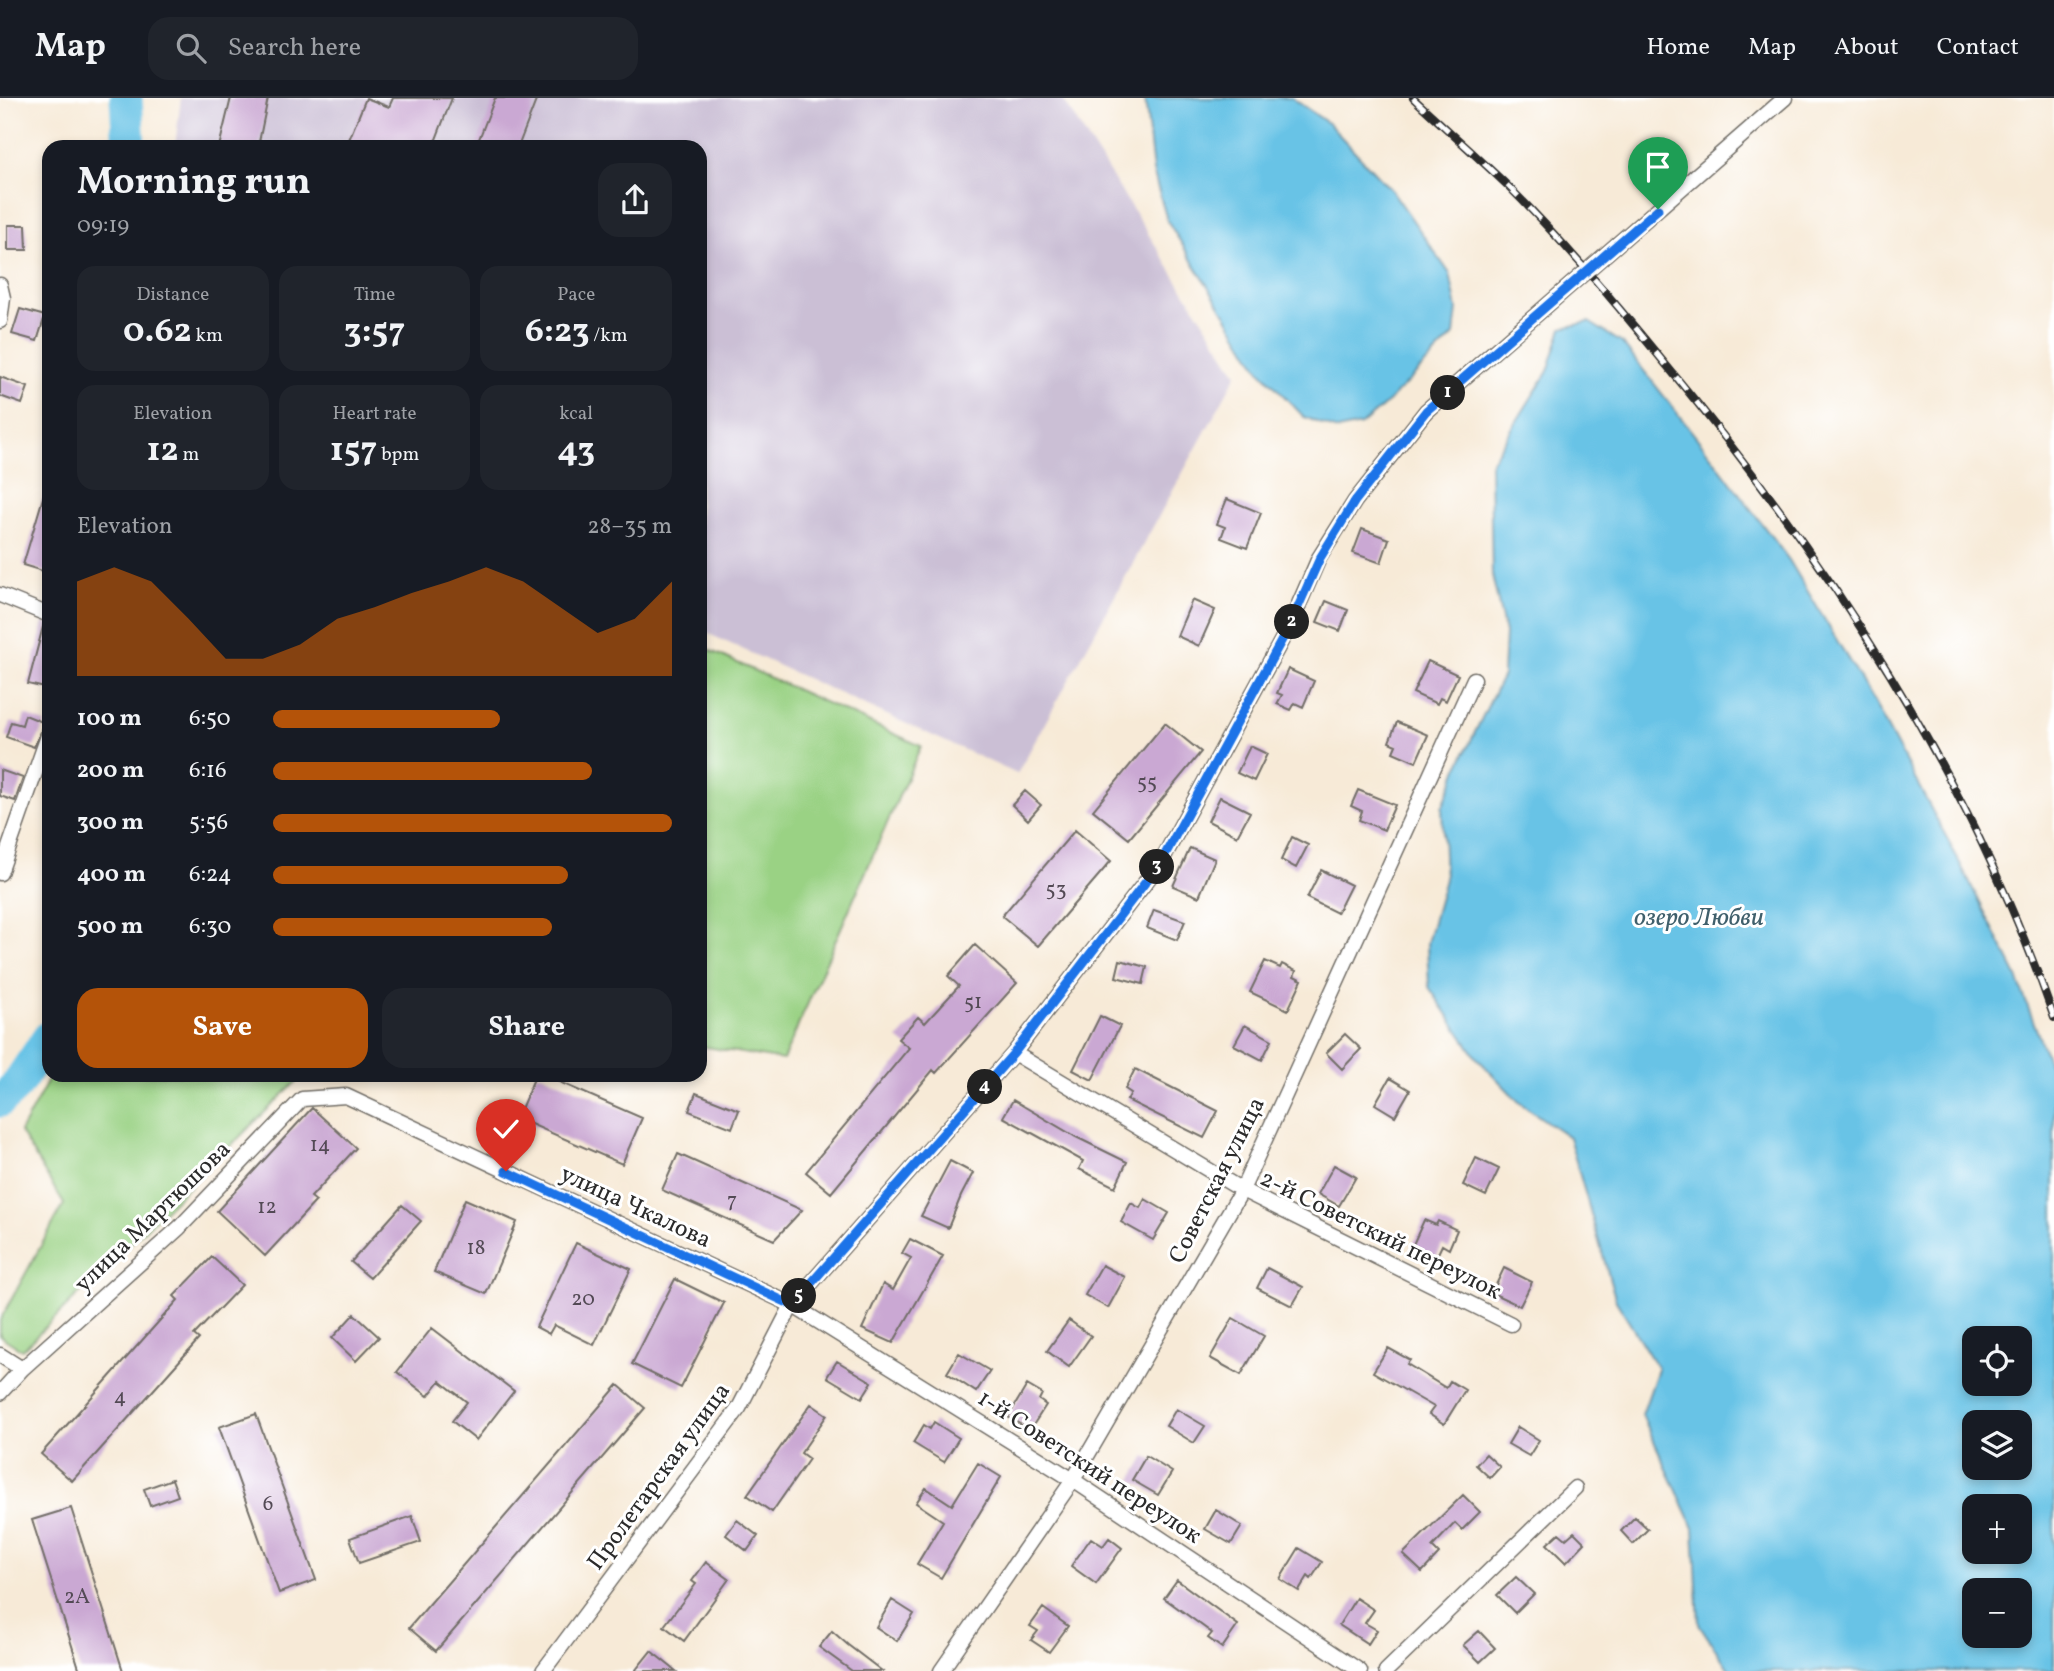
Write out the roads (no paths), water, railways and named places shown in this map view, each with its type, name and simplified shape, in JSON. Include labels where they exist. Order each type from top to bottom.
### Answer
[{"type":"street","name":"Пролетарская улица","points":[[543,1671],[739,1408],[792,1305],[1014,1053],[1161,862],[1290,625],[1320,558],[1355,501],[1426,411],[1784,98]]},
{"type":"street","points":[[0,285],[3,298],[0,321]]},
{"type":"street","points":[[0,595],[42,612]]},
{"type":"street","name":"Советская улица","points":[[941,1671],[1073,1480],[1242,1190],[1474,679]]},
{"type":"street","points":[[0,873],[42,753]]},
{"type":"street","name":"2-й Советский переулок","points":[[1014,1053],[1242,1190],[1511,1324]]},
{"type":"street","name":"улица Чкалова","points":[[346,1096],[792,1305]]},
{"type":"street","name":"улица Мартюшова","points":[[0,1393],[22,1369],[179,1228],[302,1099],[346,1096]]},
{"type":"street","name":"1-й Советский переулок","points":[[792,1305],[1073,1480],[1360,1671]]},
{"type":"street","points":[[0,1355],[22,1369]]},
{"type":"street","points":[[1386,1671],[1575,1488]]},
{"type":"water","points":[[1145,98],[1292,98],[1329,124],[1393,192],[1450,274],[1457,309],[1454,335],[1389,401],[1361,425],[1337,430],[1304,417],[1261,372],[1167,220],[1153,171]]},
{"type":"water","name":"озеро Любви","points":[[1589,322],[1622,343],[1711,456],[1789,560],[1872,699],[2015,972],[2054,1077],[2054,1671],[1730,1671],[1699,1624],[1694,1528],[1642,1415],[1658,1369],[1616,1301],[1569,1137],[1520,1103],[1477,1058],[1429,987],[1427,943],[1445,879],[1442,808],[1461,761],[1503,675],[1505,633],[1492,575],[1490,464],[1548,371],[1562,328]]},
{"type":"waterway","points":[[126,98],[129,140]]},
{"type":"waterway","points":[[0,1101],[16,1086],[42,1047]]},
{"type":"railway","points":[[1413,98],[1509,187],[1610,297],[1727,440],[1784,516],[1890,675],[1938,758],[1981,842],[2020,929],[2054,1018]]}]
